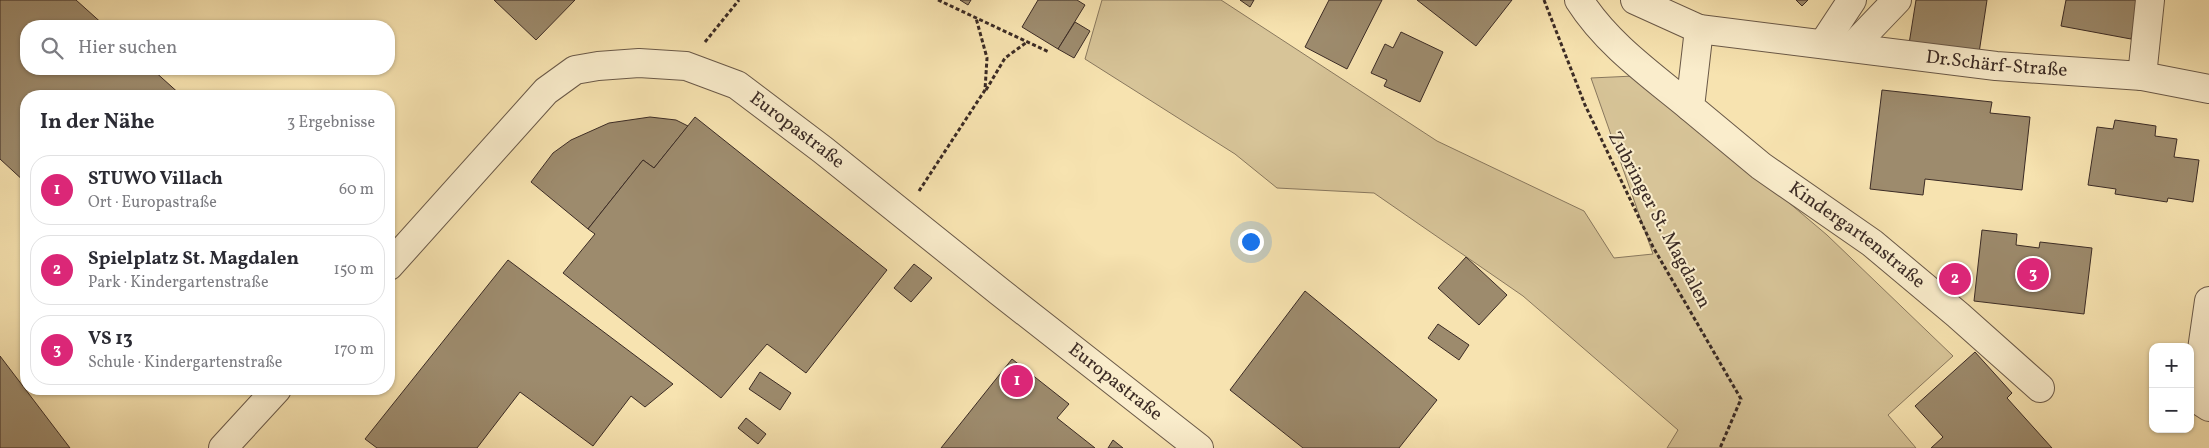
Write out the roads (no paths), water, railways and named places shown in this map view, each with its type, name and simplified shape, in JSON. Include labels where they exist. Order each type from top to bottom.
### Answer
[{"type":"street","name":"Kindergartenstraße","points":[[1579,0],[1621,51],[1762,166],[1872,243],[1958,315],[2040,388]]},
{"type":"street","name":"Dr.Schärf-Straße","points":[[1635,0],[1699,29],[1996,66],[2142,76],[2209,89]]},
{"type":"street","points":[[1824,44],[1852,0]]},
{"type":"street","points":[[1852,47],[1897,0]]},
{"type":"street","points":[[2142,76],[2150,0]]},
{"type":"street","points":[[1690,108],[1699,29]]},
{"type":"street","name":"Europastraße","points":[[395,259],[546,91],[575,70],[598,66],[639,64],[686,66],[737,85],[823,150],[1199,448]]},
{"type":"street","points":[[2209,301],[2194,398],[2209,407]]},
{"type":"street","points":[[223,448],[271,395]]},
{"type":"place","name":"VS 13","points":[[2033,274]]},
{"type":"place","name":"Spielplatz St. Magdalen","points":[[1955,279]]},
{"type":"place","name":"STUWO Villach","points":[[1017,381]]}]
